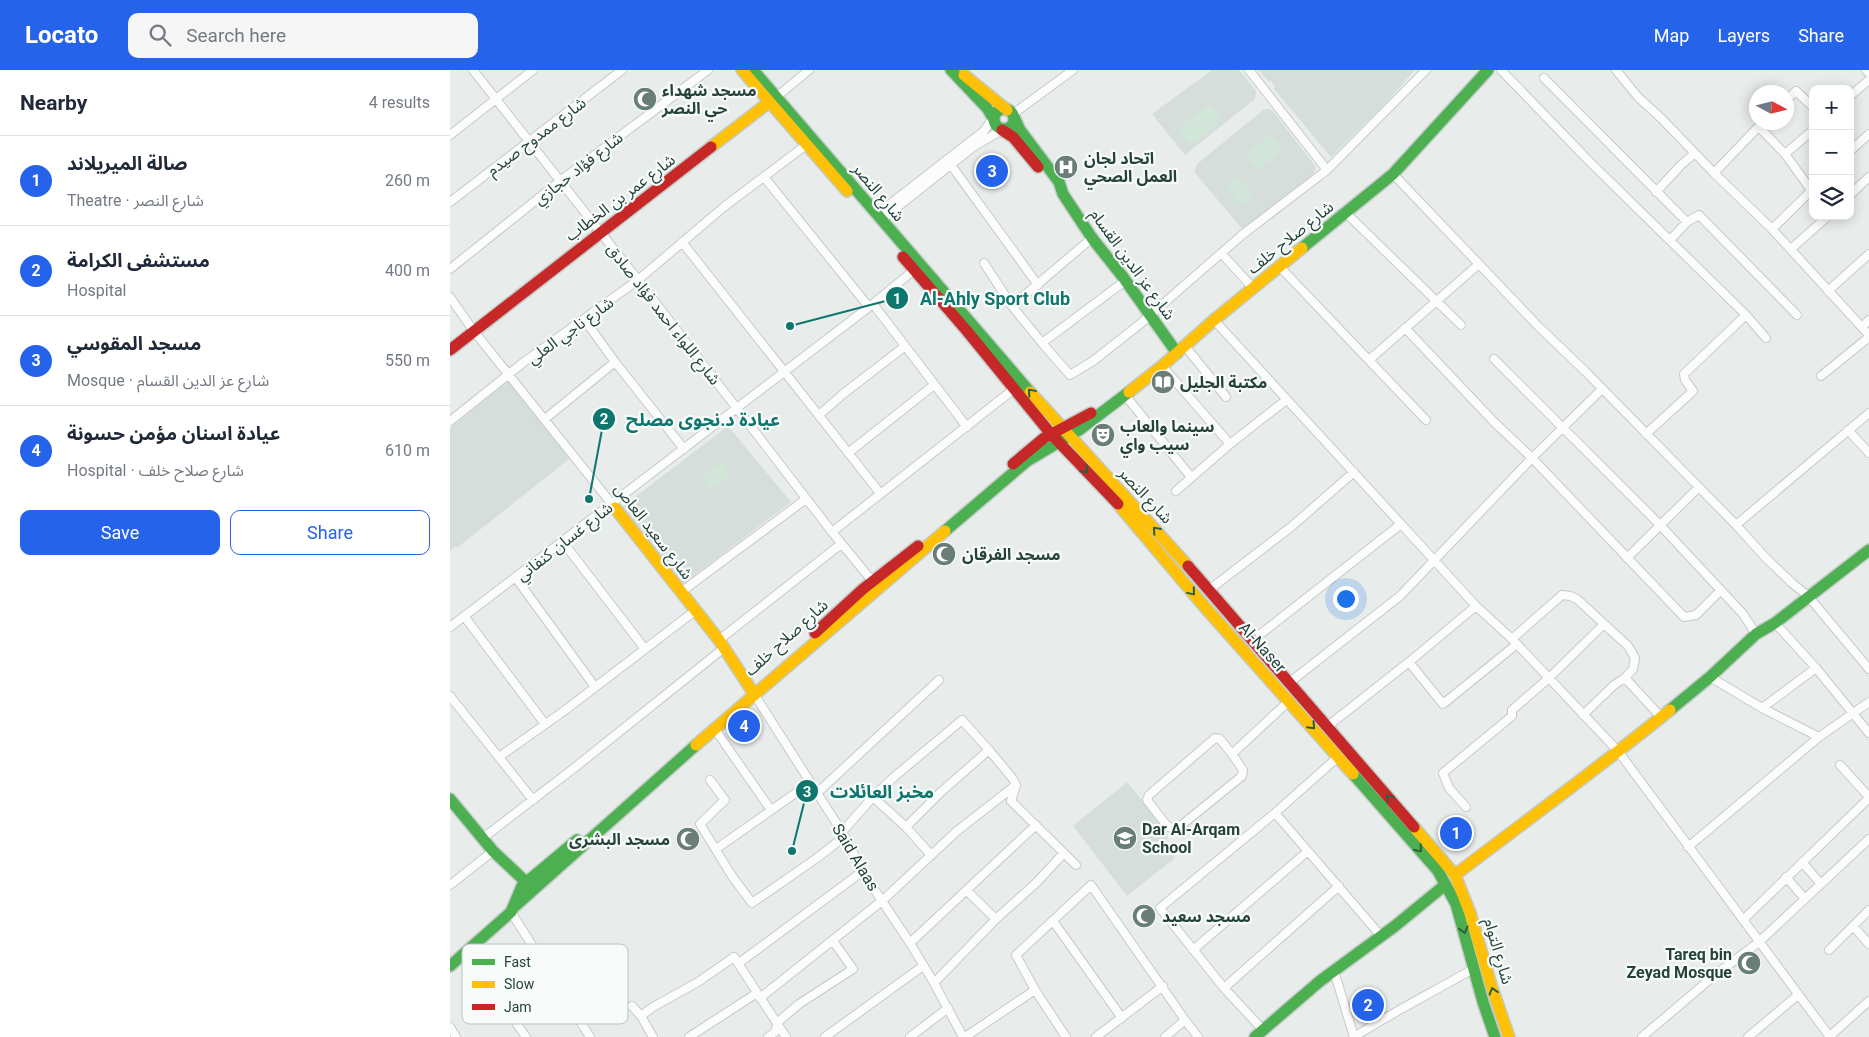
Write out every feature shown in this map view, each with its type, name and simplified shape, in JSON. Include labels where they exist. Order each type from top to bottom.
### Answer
[{"type":"main road","name":"شارع النصر","points":[[742,70],[773,100],[879,218],[1060,436]]},
{"type":"main road","name":"شارع النصر","points":[[752,70],[806,145],[967,330],[1014,389],[1143,515],[1290,682],[1455,875]]},
{"type":"main road","points":[[951,70],[987,108],[996,126],[1002,130],[1011,127],[1011,114],[998,111],[993,118]]},
{"type":"main road","name":"شارع عز الدين القسام","points":[[959,70],[1011,114],[1020,130],[1058,182],[1063,194],[1092,238],[1150,314],[1181,349]]},
{"type":"main road","name":"شارع صلاح خلف","points":[[512,910],[522,886],[1027,461],[1060,436],[1098,414],[1125,395],[1162,366],[1279,266],[1394,174],[1488,70]]},
{"type":"main road","name":"شارع عمر بن الخطاب","points":[[450,350],[473,330],[773,100]]},
{"type":"main road","name":"شارع عز الدين القسام","points":[[1002,130],[1013,137],[1055,188],[1063,194]]},
{"type":"main road","name":"شارع صلاح خلف","points":[[474,944],[873,582],[1044,438],[1060,436]]},
{"type":"main road","name":"Al-Naser","points":[[1060,436],[1203,605],[1438,871],[1446,885]]},
{"type":"main road","name":"شارع سعيد العاص","points":[[613,506],[722,644],[753,692]]},
{"type":"main road","points":[[1455,875],[1570,786],[1599,767],[1710,677],[1756,634],[1775,623],[1869,550]]},
{"type":"main road","points":[[450,799],[493,851],[526,883]]},
{"type":"main road","name":"شارع التوام","points":[[1455,875],[1464,894],[1476,930],[1509,1037]]},
{"type":"main road","points":[[1259,1033],[1334,971],[1446,885]]},
{"type":"main road","name":"شارع التوام","points":[[1446,885],[1456,904],[1473,969],[1495,1037]]},
{"type":"main road","name":"شارع صلاح خلف","points":[[450,966],[462,955]]},
{"type":"street","name":"شارع اللواء احمد فؤاد صادق","points":[[473,70],[638,280],[841,544],[873,582]]},
{"type":"street","points":[[450,135],[533,70]]},
{"type":"street","name":"شارع ممدوح صيدم","points":[[450,202],[622,70]]},
{"type":"street","name":"شارع فؤاد حجازي","points":[[450,269],[560,181],[708,70]]},
{"type":"street","name":"شارع عمر بن الخطاب","points":[[773,100],[809,70]]},
{"type":"street","points":[[1011,114],[1073,70]]},
{"type":"street","points":[[1249,70],[1327,170]]},
{"type":"street","points":[[984,263],[1012,306],[1070,376],[1094,361],[1222,254],[1242,235],[1327,170],[1426,70]]},
{"type":"street","points":[[1501,70],[1590,162],[1746,315],[1766,338]]},
{"type":"street","points":[[1616,70],[1638,97],[1772,229],[1869,336],[1821,376]]},
{"type":"street","points":[[1866,70],[1869,73]]},
{"type":"street","points":[[1544,78],[1687,222]]},
{"type":"street","points":[[1854,93],[1869,80]]},
{"type":"street","points":[[1794,93],[1796,91],[1809,103]]},
{"type":"street","points":[[879,218],[984,131],[993,118]]},
{"type":"street","points":[[879,218],[973,147],[1002,130]]},
{"type":"street","points":[[1714,173],[1756,130]]},
{"type":"street","points":[[1765,130],[1809,186]]},
{"type":"street","points":[[1785,154],[1809,133]]},
{"type":"street","points":[[1854,147],[1869,134]]},
{"type":"street","name":"شارع ناجي العلي","points":[[450,421],[510,374],[638,280],[725,206],[806,145]]},
{"type":"street","points":[[1656,192],[1695,153]]},
{"type":"street","points":[[951,165],[1038,285]]},
{"type":"street","points":[[1394,174],[1479,264],[1736,525],[1765,557],[1808,596],[1869,668]]},
{"type":"street","points":[[764,177],[871,305],[967,427]]},
{"type":"street","points":[[1854,191],[1869,177]]},
{"type":"street","points":[[1772,229],[1809,193]]},
{"type":"street","points":[[1346,212],[1461,325]]},
{"type":"street","points":[[1670,240],[1687,222],[1699,215],[1797,316]]},
{"type":"street","points":[[1791,249],[1824,220]]},
{"type":"street","points":[[1012,306],[1092,238]]},
{"type":"street","points":[[682,242],[880,493]]},
{"type":"street","points":[[1222,254],[1253,288]]},
{"type":"street","points":[[1828,291],[1869,254]]},
{"type":"street","points":[[1369,360],[1479,264]]},
{"type":"street","points":[[1279,266],[1426,420]]},
{"type":"street","name":"شارع غسان كنفاني","points":[[450,627],[613,506],[684,448],[914,270]]},
{"type":"street","points":[[1042,343],[1125,281]]},
{"type":"street","name":"شارع سعيد العاص","points":[[450,297],[473,330],[510,374],[613,506]]},
{"type":"street","points":[[1646,434],[1693,391],[1685,380],[1684,374],[1746,315]]},
{"type":"street","points":[[584,319],[615,362],[684,448]]},
{"type":"street","points":[[1214,320],[1476,606],[1514,642],[1618,751],[1830,1037],[1869,1001]]},
{"type":"street","points":[[1862,327],[1869,320]]},
{"type":"street","points":[[1405,328],[1684,617],[1696,615],[1721,590]]},
{"type":"street","points":[[819,415],[904,347]]},
{"type":"street","points":[[1181,349],[1226,397]]},
{"type":"street","points":[[1494,358],[1661,526],[1743,614],[1756,634]]},
{"type":"street","points":[[545,419],[615,362]]},
{"type":"street","points":[[1162,366],[1230,444]]},
{"type":"street","points":[[848,453],[934,385]]},
{"type":"street","points":[[832,532],[1014,389]]},
{"type":"street","points":[[1290,682],[1400,596],[1532,458],[1602,389]]},
{"type":"street","points":[[1125,395],[1191,477]]},
{"type":"street","points":[[1176,491],[1230,444],[1286,400]]},
{"type":"street","points":[[1736,525],[1774,495],[1869,413]]},
{"type":"street","points":[[1848,430],[1869,453]]},
{"type":"street","points":[[1209,590],[1290,527],[1354,472]]},
{"type":"street","points":[[1627,558],[1698,488]]},
{"type":"street","points":[[681,592],[806,499]]},
{"type":"street","points":[[1253,640],[1401,524]]},
{"type":"street","points":[[563,542],[645,649]]},
{"type":"street","points":[[483,838],[533,800],[841,544]]},
{"type":"street","points":[[516,578],[595,687]]},
{"type":"street","points":[[1409,662],[1443,704],[1514,642],[1562,595],[1570,596],[1577,599],[1628,646],[1635,658],[1633,669],[1625,678],[1614,685],[1584,715]]},
{"type":"street","points":[[1328,726],[1476,606]]},
{"type":"street","points":[[498,757],[595,687],[696,610]]},
{"type":"street","points":[[464,616],[545,724]]},
{"type":"street","points":[[1775,623],[1816,668],[1869,733]]},
{"type":"street","points":[[1466,807],[1449,788],[1443,773],[1512,716],[1512,710],[1549,678],[1604,624]]},
{"type":"street","points":[[1762,708],[1816,668]]},
{"type":"street","points":[[1710,677],[1762,708],[1819,737]]},
{"type":"street","points":[[1625,678],[1660,716]]},
{"type":"street","points":[[817,793],[939,680]]},
{"type":"street","name":"Said Alaas","points":[[753,692],[843,834],[863,871],[910,943],[964,1037]]},
{"type":"street","points":[[450,696],[533,800]]},
{"type":"street","points":[[1232,754],[1289,702]]},
{"type":"street","points":[[1688,847],[1819,737],[1869,702]]},
{"type":"street","points":[[710,780],[725,800],[700,824],[732,876],[752,902],[817,858],[843,834],[874,797],[894,777],[962,720],[989,750],[1016,785]]},
{"type":"street","points":[[714,728],[771,810]]},
{"type":"street","points":[[1215,738],[1220,739],[1232,754],[1243,770],[1242,776],[1178,828],[1168,827],[1147,800],[1149,795],[1215,738]]},
{"type":"street","points":[[906,827],[942,791],[989,750]]},
{"type":"street","points":[[1259,1033],[1160,908],[1338,758]]},
{"type":"street","points":[[1743,920],[1869,798],[1840,765]]},
{"type":"street","points":[[716,849],[810,783]]},
{"type":"street","points":[[1016,785],[1011,801],[1076,865]]},
{"type":"street","points":[[690,1037],[759,996],[833,941],[883,900],[957,831],[1016,785]]},
{"type":"street","points":[[874,797],[906,827],[931,855]]},
{"type":"street","points":[[1275,813],[1381,936]]},
{"type":"street","points":[[910,943],[1036,825]]},
{"type":"street","points":[[1642,1037],[1714,975],[1758,942],[1869,840]]},
{"type":"street","points":[[1193,950],[1308,850]]},
{"type":"street","points":[[450,885],[493,851]]},
{"type":"street","points":[[934,983],[1064,853]]},
{"type":"street","points":[[1802,862],[1821,884]]},
{"type":"street","points":[[739,963],[863,871]]},
{"type":"street","points":[[1446,885],[1455,875]]},
{"type":"street","points":[[1786,877],[1805,899]]},
{"type":"street","points":[[1066,1037],[1035,990],[1016,954],[1091,885],[1198,1037]]},
{"type":"street","points":[[1224,988],[1339,886]]},
{"type":"street","points":[[967,891],[996,919]]},
{"type":"street","points":[[512,910],[533,944]]},
{"type":"street","points":[[1829,950],[1869,910]]},
{"type":"street","points":[[1053,921],[1122,1018]]},
{"type":"street","points":[[1853,926],[1869,944]]},
{"type":"street","points":[[768,1037],[775,1032],[778,1022],[799,1004],[853,969],[833,941]]},
{"type":"street","points":[[641,1016],[653,1007],[698,982],[734,957],[786,1037]]},
{"type":"street","points":[[825,1037],[923,966]]},
{"type":"street","points":[[1334,971],[1354,1037],[1395,1011],[1415,1002],[1473,969]]},
{"type":"street","points":[[1096,1037],[1162,986]]},
{"type":"street","points":[[964,1037],[1035,990]]},
{"type":"street","points":[[1748,1037],[1798,995]]},
{"type":"street","points":[[632,1006],[641,1016],[651,1036]]},
{"type":"street","points":[[910,1037],[948,1008]]},
{"type":"street","points":[[1166,1037],[1185,1020]]},
{"type":"street","points":[[517,1024],[526,1037]]},
{"type":"street","points":[[582,1024],[590,1037]]},
{"type":"street","points":[[450,1027],[456,1037]]},
{"type":"shaded area","points":[[1212,70],[1239,70],[1256,91],[1255,99],[1185,155],[1152,114]]},
{"type":"shaded area","points":[[1259,70],[1415,70],[1381,108],[1331,157],[1274,89],[1275,87],[1271,81],[1268,81]]},
{"type":"shaded area","points":[[1263,110],[1272,110],[1316,167],[1313,175],[1244,231],[1195,173],[1196,165]]},
{"type":"shaded area","points":[[510,379],[569,459],[457,548],[456,546],[450,551],[450,428]]},
{"type":"shaded area","points":[[728,426],[791,502],[683,584],[622,507]]},
{"type":"shaded area","name":"Dar Al-Arqam School","points":[[1127,782],[1157,819],[1168,836],[1166,841],[1175,858],[1127,896],[1073,826]]},
{"type":"green space","points":[[1210,104],[1222,120],[1191,145],[1178,129]]},
{"type":"green space","points":[[1271,135],[1283,149],[1258,170],[1245,155]]},
{"type":"green space","points":[[1238,177],[1253,196],[1242,206],[1226,186]]},
{"type":"green space","points":[[721,462],[731,475],[711,490],[701,478]]},
{"type":"traffic: fast","points":[[753,70],[1030,392]]},
{"type":"traffic: fast","points":[[951,70],[987,108],[993,118]]},
{"type":"traffic: fast","points":[[1302,248],[1393,174],[1488,70]]},
{"type":"traffic: fast","points":[[1004,109],[1011,112],[1014,119],[1011,126],[1004,129],[997,126],[994,119],[997,112],[1004,109]]},
{"type":"traffic: fast","points":[[1014,117],[1020,130],[1059,182],[1063,194],[1092,238],[1123,277],[1177,353]]},
{"type":"traffic: fast","points":[[945,531],[1027,461],[1079,430],[1129,392]]},
{"type":"traffic: fast","points":[[1670,710],[1710,677],[1756,634],[1775,623],[1869,550]]},
{"type":"traffic: fast","points":[[513,908],[696,745]]},
{"type":"traffic: fast","points":[[1353,774],[1438,871],[1456,904],[1483,1002],[1495,1037]]},
{"type":"traffic: fast","points":[[450,799],[493,851],[527,883]]},
{"type":"traffic: fast","points":[[475,944],[511,912],[522,886],[577,840]]},
{"type":"traffic: fast","points":[[1255,1037],[1320,981],[1395,926],[1445,885]]},
{"type":"traffic: fast","points":[[450,966],[462,955]]},
{"type":"traffic: slow","points":[[742,70],[847,191]]},
{"type":"traffic: slow","points":[[964,75],[1007,110]]},
{"type":"traffic: slow","points":[[711,147],[768,103]]},
{"type":"traffic: slow","points":[[1129,392],[1302,248]]},
{"type":"traffic: slow","points":[[1030,392],[1188,566]]},
{"type":"traffic: slow","points":[[1118,504],[1203,605],[1353,774]]},
{"type":"traffic: slow","points":[[615,508],[719,640],[754,694]]},
{"type":"traffic: slow","points":[[696,745],[945,531]]},
{"type":"traffic: slow","points":[[1455,875],[1670,710]]},
{"type":"traffic: slow","points":[[1414,827],[1455,875],[1470,913],[1491,985],[1509,1037]]},
{"type":"traffic: jam","points":[[1002,130],[1013,137],[1038,167]]},
{"type":"traffic: jam","points":[[450,350],[711,147]]},
{"type":"traffic: jam","points":[[903,257],[967,331],[1051,434],[1118,504]]},
{"type":"traffic: jam","points":[[1013,464],[1044,438],[1091,413]]},
{"type":"traffic: jam","points":[[815,633],[863,589],[918,546]]},
{"type":"traffic: jam","points":[[1188,566],[1414,827]]},
{"type":"place","name":"مسجد شهداء حي النصر","points":[[645,99]]},
{"type":"place","name":"اتحاد لجان العمل الصحي","points":[[1066,167]]},
{"type":"place","name":"مسجد المقوسي","points":[[992,171]]},
{"type":"place","name":"Al-Ahly Sport Club","points":[[790,326]]},
{"type":"place","name":"مكتبة الجليل","points":[[1163,382]]},
{"type":"place","name":"سينما والعاب سيب واي","points":[[1103,435]]},
{"type":"place","name":"عيادة د.نجوى مصلح","points":[[589,499]]},
{"type":"place","name":"مسجد الفرقان","points":[[944,554]]},
{"type":"place","name":"عيادة اسنان مؤمن حسونة","points":[[744,726]]},
{"type":"place","name":"صالة الميريلاند","points":[[1456,833]]},
{"type":"place","name":"Dar Al-Arqam School","points":[[1125,838]]},
{"type":"place","name":"مسجد البشرى","points":[[688,839]]},
{"type":"place","name":"مخبز العائلات","points":[[792,851]]},
{"type":"place","name":"مسجد سعيد","points":[[1144,916]]},
{"type":"place","name":"Tareq bin Zeyad Mosque","points":[[1749,963]]},
{"type":"place","name":"مستشفى الكرامة","points":[[1368,1005]]}]
